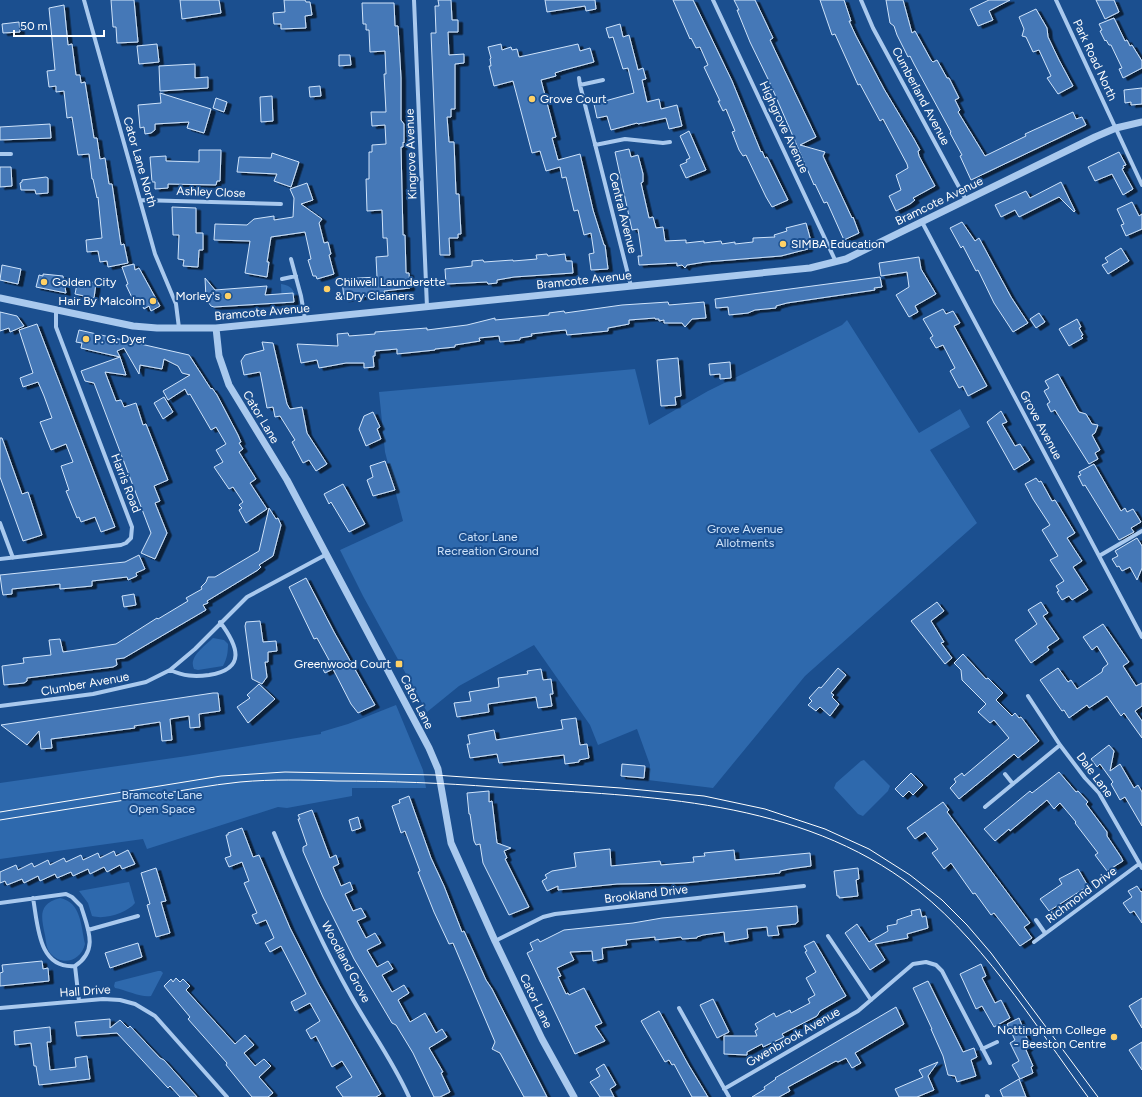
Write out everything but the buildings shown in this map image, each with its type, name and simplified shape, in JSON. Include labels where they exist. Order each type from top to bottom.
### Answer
[{"type":"street","name":"Cator Lane North","points":[[84,0],[155,254],[176,304],[179,328]]},
{"type":"street","name":"Kingrove Avenue","points":[[414,0],[427,307]]},
{"type":"street","name":"Highgrove Avenue","points":[[713,0],[836,262]]},
{"type":"street","name":"Cumberland Avenue","points":[[861,0],[876,34],[966,200]]},
{"type":"street","name":"Park Road North","points":[[1056,0],[1142,185]]},
{"type":"street","name":"Central Avenue","points":[[578,78],[596,145],[630,286]]},
{"type":"street","points":[[580,85],[603,80]]},
{"type":"street","name":"Bramcote Avenue","points":[[0,298],[132,326],[216,328],[774,273],[836,262],[1116,128],[1142,122]]},
{"type":"street","points":[[596,145],[625,139],[663,143],[670,142]]},
{"type":"street","points":[[0,154],[12,154]]},
{"type":"street","name":"Ashley Close","points":[[140,200],[281,204]]},
{"type":"street","name":"Grove Avenue","points":[[922,222],[1142,637]]},
{"type":"street","points":[[291,259],[306,319]]},
{"type":"street","points":[[282,279],[296,276]]},
{"type":"street","name":"Harris Road","points":[[0,560],[121,545],[126,543],[132,532],[132,527],[56,327],[56,309]]},
{"type":"street","name":"Cator Lane","points":[[216,328],[219,356],[229,385],[287,480],[434,760],[438,769],[451,843],[495,941],[542,1039],[574,1097]]},
{"type":"street","points":[[0,523],[13,558]]},
{"type":"street","points":[[1099,556],[1142,531]]},
{"type":"street","name":"Clumber Avenue","points":[[0,706],[34,703],[114,690],[146,682],[170,670],[195,649],[220,622],[247,597],[327,554]]},
{"type":"street","points":[[170,670],[192,677],[220,673],[228,670],[235,659],[236,652],[230,635],[220,622]]},
{"type":"street","name":"Dale Lane","points":[[1028,696],[1060,745],[1085,778],[1099,793],[1142,868]]},
{"type":"street","points":[[985,807],[1060,745]]},
{"type":"street","points":[[1005,774],[1013,784]]},
{"type":"street","name":"Woodland Grove","points":[[274,833],[302,901],[325,947],[351,996],[398,1074],[409,1097]]},
{"type":"street","name":"Richmond Drive","points":[[1034,942],[1139,864]]},
{"type":"street","name":"Brookland Drive","points":[[495,941],[543,917],[554,914],[804,886]]},
{"type":"street","points":[[0,903],[33,898],[66,894],[72,897],[81,906],[88,930],[90,944],[89,950],[85,957],[74,966],[59,965],[47,955],[42,942],[33,898]]},
{"type":"street","points":[[88,930],[138,916]]},
{"type":"street","points":[[1036,920],[1045,933]]},
{"type":"street","points":[[828,936],[871,1000]]},
{"type":"street","name":"Gwenbrook Avenue","points":[[724,1089],[858,1011],[913,964],[924,962],[933,964],[945,976],[990,1063]]},
{"type":"street","points":[[74,966],[79,1001]]},
{"type":"street","name":"Hall Drive","points":[[0,1008],[79,1001],[120,1000],[146,1009],[164,1025],[227,1097]]},
{"type":"street","points":[[679,1008],[729,1097]]},
{"type":"street","points":[[982,1049],[997,1042]]},
{"type":"green space","points":[[281,284],[292,288],[297,299],[295,304],[293,303],[294,305],[291,310],[282,311]]},
{"type":"green space","name":"Grove Avenue Allotments","points":[[847,320],[919,433],[960,409],[970,427],[930,450],[977,523],[805,676],[713,788],[648,780],[650,765],[637,729],[598,745],[590,725],[534,645],[459,686],[427,712],[363,596],[340,550],[403,521],[385,452],[379,392],[635,369],[649,425],[708,391],[842,325]]},
{"type":"green space","points":[[213,638],[224,640],[228,644],[227,655],[223,666],[198,670],[194,669],[193,660],[195,656]]},
{"type":"green space","name":"Bramcote Lane Open Space","points":[[396,705],[423,770],[426,788],[352,788],[352,796],[287,808],[278,807],[147,849],[143,839],[0,859],[0,783],[187,756],[321,734],[321,732],[348,724]]},
{"type":"green space","points":[[864,760],[890,786],[888,791],[863,816],[858,814],[834,788],[836,783]]},
{"type":"green space","points":[[129,882],[135,903],[127,910],[115,915],[103,917],[92,916],[88,903],[79,891]]},
{"type":"green space","points":[[60,898],[67,900],[76,910],[81,923],[85,944],[80,955],[65,961],[60,960],[50,953],[46,944],[42,917],[45,907]]},
{"type":"green space","points":[[158,971],[163,973],[151,996],[139,995],[115,988],[114,986],[115,982]]},
{"type":"tram line","points":[[0,812],[221,776],[285,772],[435,775],[621,788],[704,796],[765,809],[825,829],[869,849],[910,875],[942,900],[967,925],[991,953],[1098,1097]]},
{"type":"tram line","points":[[0,820],[218,785],[252,781],[289,780],[436,783],[655,798],[708,805],[760,816],[810,831],[858,852],[904,880],[931,902],[957,926],[1004,981],[1088,1097]]},
{"type":"place","name":"Grove Court","points":[[532,99]]},
{"type":"place","name":"SIMBA Education","points":[[783,244]]},
{"type":"place","name":"Golden City","points":[[44,282]]},
{"type":"place","name":"Chilwell Launderette & Dry Cleaners","points":[[327,289]]},
{"type":"place","name":"Morley's","points":[[228,296]]},
{"type":"place","name":"Hair By Malcolm","points":[[153,301]]},
{"type":"place","name":"P. G. Dyer","points":[[86,339]]},
{"type":"place","name":"Greenwood Court","points":[[399,664]]},
{"type":"place","name":"Nottingham College - Beeston Centre","points":[[1114,1037]]},
{"type":"park label","name":"Cator Lane Recreation Ground","points":[[488,544]]}]
